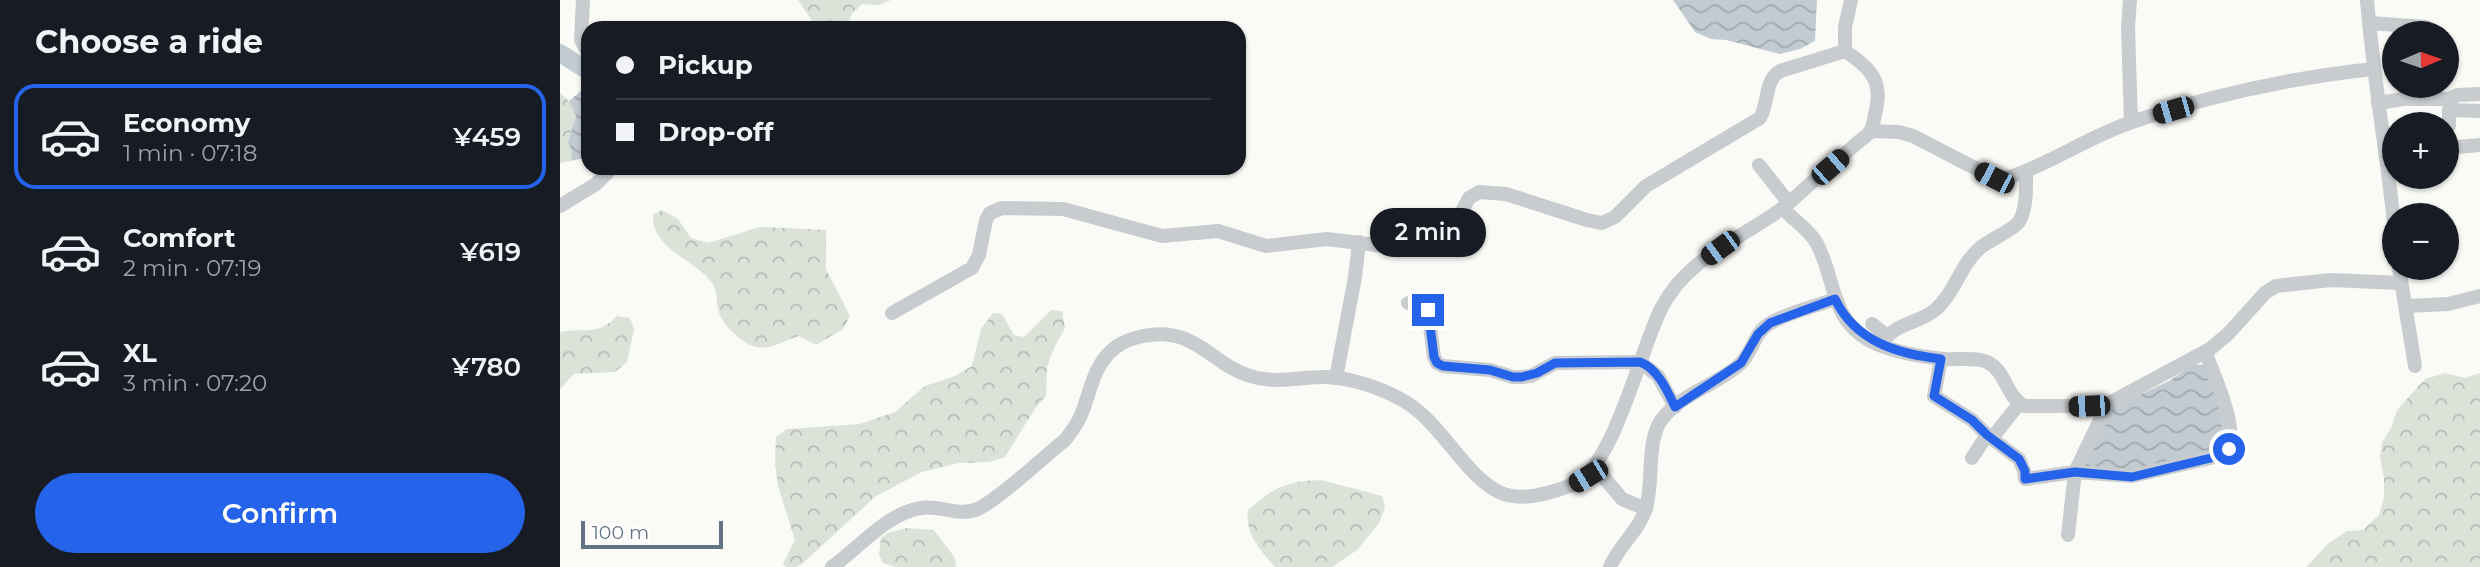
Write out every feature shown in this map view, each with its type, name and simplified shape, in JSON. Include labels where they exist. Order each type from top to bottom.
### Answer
[{"type":"street","points":[[582,21],[583,0]]},
{"type":"street","points":[[1845,51],[1845,27],[1851,0]]},
{"type":"street","points":[[2130,0],[2128,28],[2131,122]]},
{"type":"street","points":[[2367,0],[2373,69],[2382,120]]},
{"type":"street","points":[[2369,23],[2382,24]]},
{"type":"street","points":[[832,567],[888,523],[913,509],[938,507],[964,512],[983,506],[1065,440],[1081,415],[1096,372],[1105,356],[1131,339],[1152,334],[1185,337],[1233,369],[1254,378],[1270,380],[1325,376],[1387,393],[1419,411],[1477,475],[1499,492],[1527,497],[1575,483],[1588,476],[1609,442],[1662,306],[1682,278],[1738,235],[1786,205],[1870,131],[1879,90],[1872,74],[1862,62],[1845,51]]},
{"type":"street","points":[[892,313],[972,268],[979,255],[986,220],[990,213],[1002,208],[1063,209],[1162,236],[1218,230],[1266,246],[1326,239],[1408,249],[1430,248],[1447,239],[1469,198],[1479,192],[1506,194],[1602,223],[1615,217],[1646,186],[1760,118],[1766,109],[1769,83],[1773,75],[1845,51]]},
{"type":"street","points":[[1870,131],[1899,132],[1913,136],[1994,178],[2010,177],[2131,122],[2277,83],[2373,69]]},
{"type":"street","points":[[2378,103],[2403,99],[2448,99],[2458,95],[2480,94]]},
{"type":"street","points":[[2449,112],[2480,111]]},
{"type":"street","points":[[2459,147],[2480,145]]},
{"type":"street","points":[[1759,165],[1786,205],[1814,239],[1835,299],[1853,327],[1884,341],[1941,359],[1988,362],[1998,372],[2019,404],[2025,406],[2104,406],[2205,352],[2228,334],[2265,293],[2276,286],[2331,280],[2400,283]]},
{"type":"street","points":[[1884,341],[1935,310],[1971,257],[1997,235],[2017,225],[2023,212],[2026,172]]},
{"type":"street","points":[[560,206],[596,184],[604,175]]},
{"type":"street","points":[[1336,378],[1359,242]]},
{"type":"street","points":[[2400,280],[2415,366]]},
{"type":"street","points":[[2406,306],[2448,304],[2480,296]]},
{"type":"street","points":[[1610,567],[1640,524],[1646,509],[1652,477],[1654,435],[1663,418],[1741,363],[1758,334],[1770,323],[1835,299]]},
{"type":"street","points":[[1408,303],[1425,305],[1428,310],[1434,357],[1437,363],[1443,366],[1490,370],[1522,377],[1537,373],[1555,363],[1640,362],[1658,376],[1675,407]]},
{"type":"street","points":[[1872,324],[1884,341]]},
{"type":"street","points":[[1941,359],[1934,396],[1972,420],[1989,437],[2019,459],[2025,471],[2025,479],[2075,472],[2132,477],[2225,454],[2231,442],[2229,418],[2205,352]]},
{"type":"street","points":[[1972,458],[2019,404]]},
{"type":"street","points":[[2068,535],[2075,472],[2104,406]]},
{"type":"street","points":[[1595,467],[1622,499],[1646,509]]},
{"type":"green space","points":[[798,0],[891,0],[879,5],[862,4],[849,21],[812,21]]},
{"type":"green space","points":[[560,93],[569,101],[576,116],[569,142],[571,161],[560,163]]},
{"type":"green space","points":[[662,210],[678,219],[691,238],[708,243],[760,227],[826,230],[826,269],[850,316],[843,329],[816,345],[799,336],[765,348],[743,341],[721,318],[715,289],[708,277],[668,247],[660,237],[653,215]]},
{"type":"green space","points":[[1051,310],[1062,311],[1065,328],[1047,367],[1046,396],[1034,410],[1005,457],[989,462],[959,463],[922,472],[876,496],[802,564],[786,567],[783,564],[795,540],[778,486],[776,437],[787,429],[860,424],[895,412],[925,386],[955,376],[972,366],[981,329],[993,313],[1002,314],[1014,335],[1024,337]]},
{"type":"green space","points":[[617,316],[630,318],[634,330],[627,362],[615,372],[574,374],[560,389],[560,332],[597,329]]},
{"type":"green space","points":[[2445,373],[2465,378],[2480,373],[2480,567],[2306,567],[2329,543],[2347,531],[2363,530],[2379,515],[2384,497],[2380,457],[2382,443],[2397,410],[2425,379]]},
{"type":"green space","points":[[1321,480],[1382,496],[1385,507],[1379,523],[1357,550],[1332,567],[1275,567],[1251,534],[1248,510],[1281,487]]},
{"type":"green space","points":[[907,528],[934,530],[955,558],[956,567],[895,567],[883,563],[879,555],[881,538],[888,533]]},
{"type":"water","points":[[1673,0],[1817,0],[1815,41],[1800,49],[1780,54],[1726,40],[1711,39],[1695,32]]},
{"type":"water","points":[[581,91],[581,159],[571,161],[572,152],[568,142],[576,116],[569,101]]},
{"type":"water","points":[[2194,364],[2204,365],[2219,407],[2223,428],[2221,449],[2133,471],[2085,470],[2083,465],[2110,409],[2169,381]]},
{"type":"waterway","points":[[560,53],[581,66]]},
{"type":"route","points":[[1428,310],[1434,357],[1437,363],[1443,366],[1490,370],[1522,377],[1531,376],[1555,363],[1640,362],[1658,376],[1675,407],[1741,363],[1758,334],[1770,323],[1835,299],[1853,327],[1876,344],[1941,359],[1934,396],[1972,420],[2019,459],[2025,471],[2025,479],[2075,472],[2132,477],[2219,456],[2229,449]]}]
